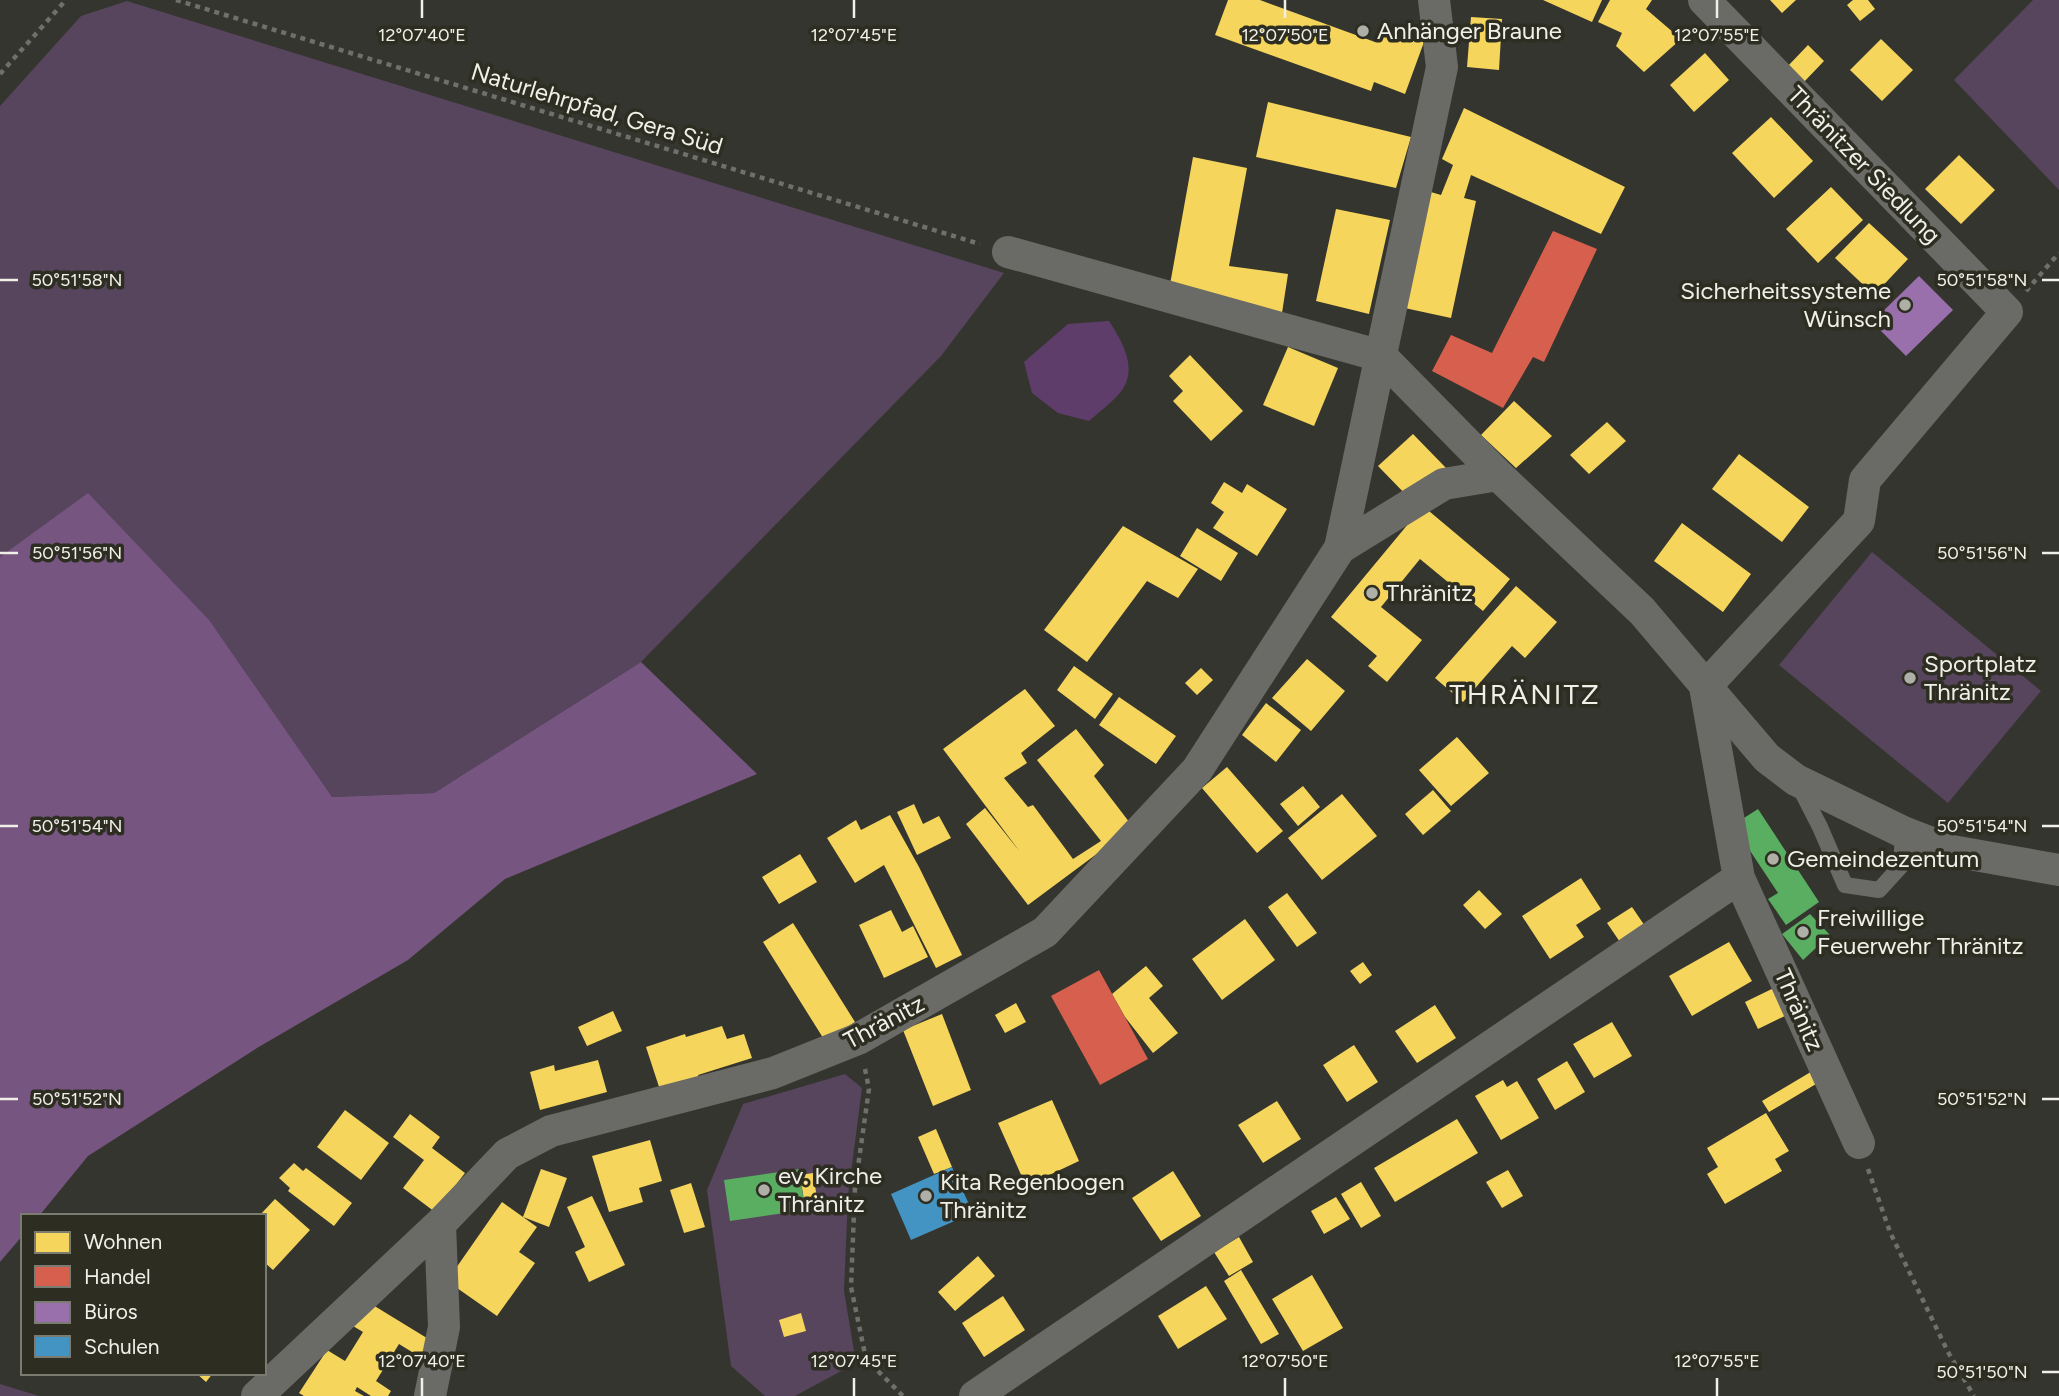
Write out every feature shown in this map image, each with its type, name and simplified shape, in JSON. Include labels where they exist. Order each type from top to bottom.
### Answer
[{"type":"street","name":"Thränitz","points":[[257,1396],[440,1224],[507,1154],[551,1131],[773,1073],[858,1039],[1045,932],[1197,770],[1340,548],[1443,67],[1434,0]]},
{"type":"street","name":"Thränitzer Siedlung","points":[[1704,0],[2007,312]]},
{"type":"street","name":"Thränitz","points":[[1007,252],[1381,356],[1498,475],[1642,611],[1767,758],[1796,780],[1903,832],[1952,851],[2059,870]]},
{"type":"street","points":[[1705,687],[1859,521],[1865,480],[2007,312]]},
{"type":"street","name":"Thränitz","points":[[1340,548],[1444,484],[1498,475]]},
{"type":"street","name":"Thränitz","points":[[1705,687],[1739,878],[1859,1143]]},
{"type":"street","points":[[975,1396],[1739,878]]},
{"type":"street","points":[[430,1396],[444,1327],[440,1224]]},
{"type":"lane","points":[[1796,780],[1845,885],[1879,891],[1901,866],[1903,832]]},
{"type":"path","points":[[0,74],[66,0]]},
{"type":"path","name":"Naturlehrpfad, Gera Süd","points":[[176,0],[1007,252]]},
{"type":"path","points":[[2007,312],[2059,253]]},
{"type":"path","points":[[858,1039],[869,1089],[855,1188],[851,1287],[866,1359],[904,1396]]},
{"type":"path","points":[[1859,1143],[1890,1232],[1948,1352],[1974,1396]]},
{"type":"shaded area","points":[[2033,0],[2059,0],[2059,190],[1954,80]]},
{"type":"shaded area","points":[[127,1],[1004,273],[941,356],[641,662],[434,793],[332,797],[0,557],[0,106],[81,16]]},
{"type":"shaded area","points":[[1109,321],[1126,352],[1129,370],[1124,387],[1113,400],[1089,421],[1058,413],[1032,393],[1024,362],[1068,324]]},
{"type":"shaded area","points":[[88,493],[209,620],[332,797],[434,793],[641,662],[757,774],[505,879],[408,960],[257,1048],[88,1156],[41,1214],[21,1214],[21,1237],[0,1262],[0,557]]},
{"type":"shaded area","name":"Sportplatz Thränitz","points":[[1872,552],[2041,691],[1948,803],[1779,665]]},
{"type":"shaded area","points":[[845,1074],[862,1088],[848,1196],[844,1291],[856,1363],[795,1396],[765,1396],[731,1366],[707,1190],[743,1104]]},
{"type":"shaded area","points":[[0,1384],[39,1396],[0,1396]]},
{"type":"building: Wohnen","points":[[1228,0],[1260,0],[1375,42],[1381,26],[1424,42],[1405,94],[1374,82],[1371,91],[1215,35]]},
{"type":"building: Wohnen","points":[[1543,0],[1602,0],[1592,22]]},
{"type":"building: Wohnen","points":[[1610,0],[1652,0],[1646,9],[1681,39],[1644,72],[1616,46],[1622,33],[1598,22]]},
{"type":"building: Wohnen","points":[[1770,0],[1796,0],[1782,13]]},
{"type":"building: Wohnen","points":[[1853,0],[1868,0],[1875,9],[1860,21],[1847,5]]},
{"type":"building: Wohnen","points":[[1471,17],[1502,19],[1499,70],[1467,67]]},
{"type":"building: Wohnen","points":[[1881,39],[1913,70],[1882,101],[1850,70]]},
{"type":"building: Wohnen","points":[[1808,45],[1824,61],[1803,83],[1787,67]]},
{"type":"building: Wohnen","points":[[1705,53],[1729,80],[1694,112],[1670,85]]},
{"type":"building: Wohnen","points":[[1268,102],[1411,137],[1396,188],[1256,157]]},
{"type":"building: Wohnen","points":[[1464,108],[1625,187],[1601,234],[1471,175],[1464,198],[1476,201],[1451,318],[1400,307],[1424,190],[1441,195],[1453,165],[1442,159]]},
{"type":"building: Wohnen","points":[[1771,117],[1813,161],[1774,198],[1732,153]]},
{"type":"building: Wohnen","points":[[1959,155],[1995,190],[1961,224],[1925,189]]},
{"type":"building: Wohnen","points":[[1193,157],[1247,168],[1229,266],[1288,274],[1282,313],[1169,290]]},
{"type":"building: Wohnen","points":[[1831,187],[1863,220],[1818,263],[1786,229]]},
{"type":"building: Wohnen","points":[[1336,209],[1390,220],[1369,314],[1316,301]]},
{"type":"building: Wohnen","points":[[1869,223],[1908,259],[1874,295],[1835,258]]},
{"type":"building: Wohnen","points":[[1288,347],[1338,368],[1314,426],[1263,405]]},
{"type":"building: Wohnen","points":[[1190,355],[1243,411],[1211,441],[1173,401],[1183,391],[1169,376]]},
{"type":"building: Wohnen","points":[[1514,401],[1552,436],[1516,468],[1481,435]]},
{"type":"building: Wohnen","points":[[1607,422],[1626,441],[1589,474],[1570,455]]},
{"type":"building: Wohnen","points":[[1413,434],[1447,469],[1412,501],[1378,466]]},
{"type":"building: Wohnen","points":[[1739,454],[1809,507],[1782,542],[1712,489]]},
{"type":"building: Wohnen","points":[[1224,482],[1242,493],[1247,484],[1287,509],[1257,556],[1213,528],[1224,512],[1211,503]]},
{"type":"building: Wohnen","name":"Thränitz","points":[[1423,506],[1510,579],[1483,611],[1420,559],[1381,607],[1422,640],[1387,682],[1368,666],[1377,656],[1331,617]]},
{"type":"building: Wohnen","points":[[1682,523],[1751,574],[1723,612],[1654,561]]},
{"type":"building: Wohnen","points":[[1123,526],[1198,569],[1178,598],[1147,581],[1087,662],[1044,630]]},
{"type":"building: Wohnen","points":[[1197,528],[1238,553],[1221,581],[1180,556]]},
{"type":"building: Wohnen","points":[[1516,586],[1557,622],[1525,658],[1512,646],[1463,702],[1435,678]]},
{"type":"building: Wohnen","points":[[1307,659],[1345,691],[1311,731],[1272,698]]},
{"type":"building: Wohnen","points":[[1074,666],[1113,694],[1095,719],[1057,690]]},
{"type":"building: Wohnen","points":[[1201,668],[1213,680],[1197,695],[1185,683]]},
{"type":"building: Wohnen","points":[[1025,689],[1055,726],[1021,753],[1027,763],[1004,778],[1028,807],[1033,805],[1073,859],[1101,841],[1037,760],[1076,729],[1104,765],[1094,776],[1133,827],[1028,905],[966,824],[985,808],[1020,852],[943,749]]},
{"type":"building: Wohnen","points":[[1119,697],[1176,736],[1156,764],[1099,725]]},
{"type":"building: Wohnen","points":[[1266,703],[1301,730],[1276,762],[1242,735]]},
{"type":"building: Wohnen","points":[[1457,737],[1489,773],[1451,806],[1419,770]]},
{"type":"building: Wohnen","points":[[1227,767],[1283,831],[1257,853],[1202,788]]},
{"type":"building: Wohnen","points":[[1303,786],[1320,807],[1298,826],[1280,804]]},
{"type":"building: Wohnen","points":[[1433,790],[1451,811],[1423,835],[1405,814]]},
{"type":"building: Wohnen","points":[[1342,794],[1377,836],[1322,880],[1288,838]]},
{"type":"building: Wohnen","points":[[914,804],[923,824],[939,816],[951,838],[917,855],[897,812]]},
{"type":"building: Wohnen","points":[[890,815],[962,955],[936,968],[884,865],[855,883],[827,838],[856,820],[861,830]]},
{"type":"building: Wohnen","points":[[800,854],[817,882],[779,904],[762,877]]},
{"type":"building: Wohnen","points":[[1581,878],[1601,909],[1576,925],[1584,937],[1550,959],[1522,916]]},
{"type":"building: Wohnen","points":[[1479,890],[1502,914],[1485,929],[1463,905]]},
{"type":"building: Wohnen","points":[[1287,893],[1317,933],[1297,947],[1268,907]]},
{"type":"building: Wohnen","points":[[1632,907],[1647,929],[1622,945],[1607,923]]},
{"type":"building: Wohnen","points":[[891,910],[902,932],[913,926],[928,957],[884,978],[859,925]]},
{"type":"building: Wohnen","points":[[1245,919],[1275,960],[1222,1000],[1192,959]]},
{"type":"building: Wohnen","points":[[793,923],[855,1022],[825,1041],[763,942]]},
{"type":"building: Wohnen","points":[[1729,942],[1752,981],[1692,1016],[1669,976]]},
{"type":"building: Wohnen","points":[[1363,962],[1372,975],[1360,984],[1350,971]]},
{"type":"building: Wohnen","points":[[1146,966],[1163,986],[1149,998],[1178,1033],[1153,1053],[1125,1017],[1112,994]]},
{"type":"building: Wohnen","points":[[1778,986],[1791,1013],[1758,1029],[1745,1002]]},
{"type":"building: Wohnen","points":[[1016,1003],[1026,1022],[1005,1033],[995,1015]]},
{"type":"building: Wohnen","points":[[1435,1005],[1456,1038],[1417,1063],[1395,1031]]},
{"type":"building: Wohnen","points":[[613,1011],[622,1031],[587,1046],[578,1027]]},
{"type":"building: Wohnen","points":[[942,1014],[971,1090],[933,1106],[903,1030]]},
{"type":"building: Wohnen","points":[[1612,1022],[1632,1056],[1594,1078],[1573,1044]]},
{"type":"building: Wohnen","points":[[722,1026],[727,1039],[744,1034],[752,1058],[698,1075],[701,1083],[662,1096],[646,1047],[685,1034],[686,1037]]},
{"type":"building: Wohnen","points":[[1354,1045],[1378,1082],[1347,1102],[1323,1065]]},
{"type":"building: Wohnen","points":[[598,1060],[607,1092],[540,1110],[530,1072],[554,1065],[555,1071]]},
{"type":"building: Wohnen","points":[[1567,1061],[1585,1092],[1555,1110],[1537,1079]]},
{"type":"building: Wohnen","points":[[1814,1070],[1821,1081],[1769,1112],[1762,1101]]},
{"type":"building: Wohnen","points":[[1503,1080],[1507,1087],[1517,1081],[1539,1118],[1501,1140],[1475,1096]]},
{"type":"building: Wohnen","points":[[1052,1100],[1079,1161],[1026,1186],[998,1123]]},
{"type":"building: Wohnen","points":[[1277,1101],[1301,1139],[1263,1163],[1238,1125]]},
{"type":"building: Wohnen","points":[[345,1110],[389,1143],[361,1180],[317,1147]]},
{"type":"building: Wohnen","points":[[1766,1113],[1789,1151],[1775,1159],[1782,1171],[1725,1204],[1707,1174],[1718,1167],[1707,1148]]},
{"type":"building: Wohnen","points":[[410,1114],[440,1137],[432,1148],[465,1173],[435,1212],[403,1188],[424,1160],[393,1137]]},
{"type":"building: Wohnen","points":[[1457,1119],[1478,1153],[1395,1202],[1374,1168]]},
{"type":"building: Wohnen","points":[[936,1129],[952,1167],[934,1174],[918,1137]]},
{"type":"building: Wohnen","points":[[650,1140],[662,1181],[639,1188],[643,1202],[609,1212],[592,1156]]},
{"type":"building: Wohnen","points":[[294,1163],[303,1171],[306,1168],[352,1203],[334,1226],[288,1191],[290,1188],[279,1178]]},
{"type":"building: Wohnen","points":[[541,1169],[567,1178],[549,1227],[523,1217]]},
{"type":"building: Wohnen","points":[[1508,1170],[1523,1196],[1502,1208],[1486,1182]]},
{"type":"building: Wohnen","points":[[1173,1171],[1201,1216],[1161,1241],[1132,1198]]},
{"type":"building: Wohnen","points":[[813,1173],[817,1198],[804,1200],[800,1175]]},
{"type":"building: Wohnen","points":[[1361,1182],[1381,1216],[1361,1228],[1341,1194]]},
{"type":"building: Wohnen","points":[[691,1183],[705,1227],[684,1233],[670,1190]]},
{"type":"building: Wohnen","points":[[592,1196],[625,1265],[589,1282],[575,1252],[585,1247],[567,1207]]},
{"type":"building: Wohnen","points":[[1336,1197],[1350,1219],[1324,1234],[1311,1211]]},
{"type":"building: Wohnen","points":[[275,1199],[310,1230],[273,1270],[266,1264],[266,1214],[261,1214]]},
{"type":"building: Wohnen","points":[[502,1202],[537,1227],[519,1252],[535,1263],[497,1316],[447,1281]]},
{"type":"building: Wohnen","points":[[1239,1237],[1253,1262],[1229,1276],[1214,1252]]},
{"type":"building: Wohnen","points":[[978,1256],[995,1276],[955,1311],[938,1292]]},
{"type":"building: Wohnen","points":[[1241,1270],[1279,1334],[1261,1344],[1224,1281]]},
{"type":"building: Wohnen","points":[[1312,1275],[1343,1328],[1303,1351],[1272,1299]]},
{"type":"building: Wohnen","points":[[1206,1286],[1227,1319],[1178,1349],[1158,1316]]},
{"type":"building: Wohnen","points":[[1003,1296],[1025,1330],[984,1357],[962,1323]]},
{"type":"building: Wohnen","points":[[368,1302],[435,1343],[425,1360],[399,1344],[376,1381],[391,1391],[388,1396],[371,1396],[357,1387],[355,1391],[364,1396],[304,1396],[299,1393],[327,1350],[345,1361],[363,1332],[353,1326]]},
{"type":"building: Wohnen","points":[[801,1313],[806,1331],[784,1337],[779,1320]]},
{"type":"building: Wohnen","points":[[198,1375],[211,1375],[206,1382]]},
{"type":"building: Handel","points":[[1553,231],[1597,249],[1544,362],[1533,357],[1503,408],[1432,371],[1451,335],[1492,353]]},
{"type":"building: Handel","points":[[1099,970],[1148,1059],[1100,1085],[1051,996]]},
{"type":"building: Büros","points":[[1919,276],[1953,310],[1906,356],[1872,322]]},
{"type":"building: Schulen","points":[[952,1167],[973,1213],[911,1240],[891,1194]]},
{"type":"building: Öffentlich","name":"Gemeindezentum","points":[[1758,809],[1819,902],[1786,925],[1768,899],[1778,893],[1733,825]]},
{"type":"building: Öffentlich","points":[[1810,914],[1830,935],[1803,960],[1782,934]]},
{"type":"building: Öffentlich","name":"ev. Kirche Thränitz","points":[[799,1169],[805,1210],[730,1221],[724,1180]]},
{"type":"place","name":"Anhänger Braune","points":[[1363,31]]},
{"type":"place","name":"Sicherheitssysteme Wünsch","points":[[1905,305]]},
{"type":"place","name":"Thränitz","points":[[1372,593]]},
{"type":"place","name":"Sportplatz Thränitz","points":[[1910,678]]},
{"type":"place","name":"Gemeindezentum","points":[[1773,859]]},
{"type":"place","name":"Freiwillige Feuerwehr Thränitz","points":[[1803,932]]},
{"type":"place","name":"ev. Kirche Thränitz","points":[[764,1190]]},
{"type":"place","name":"Kita Regenbogen Thränitz","points":[[926,1196]]},
{"type":"district","name":"THRÄNITZ","points":[[1525,694]]}]
